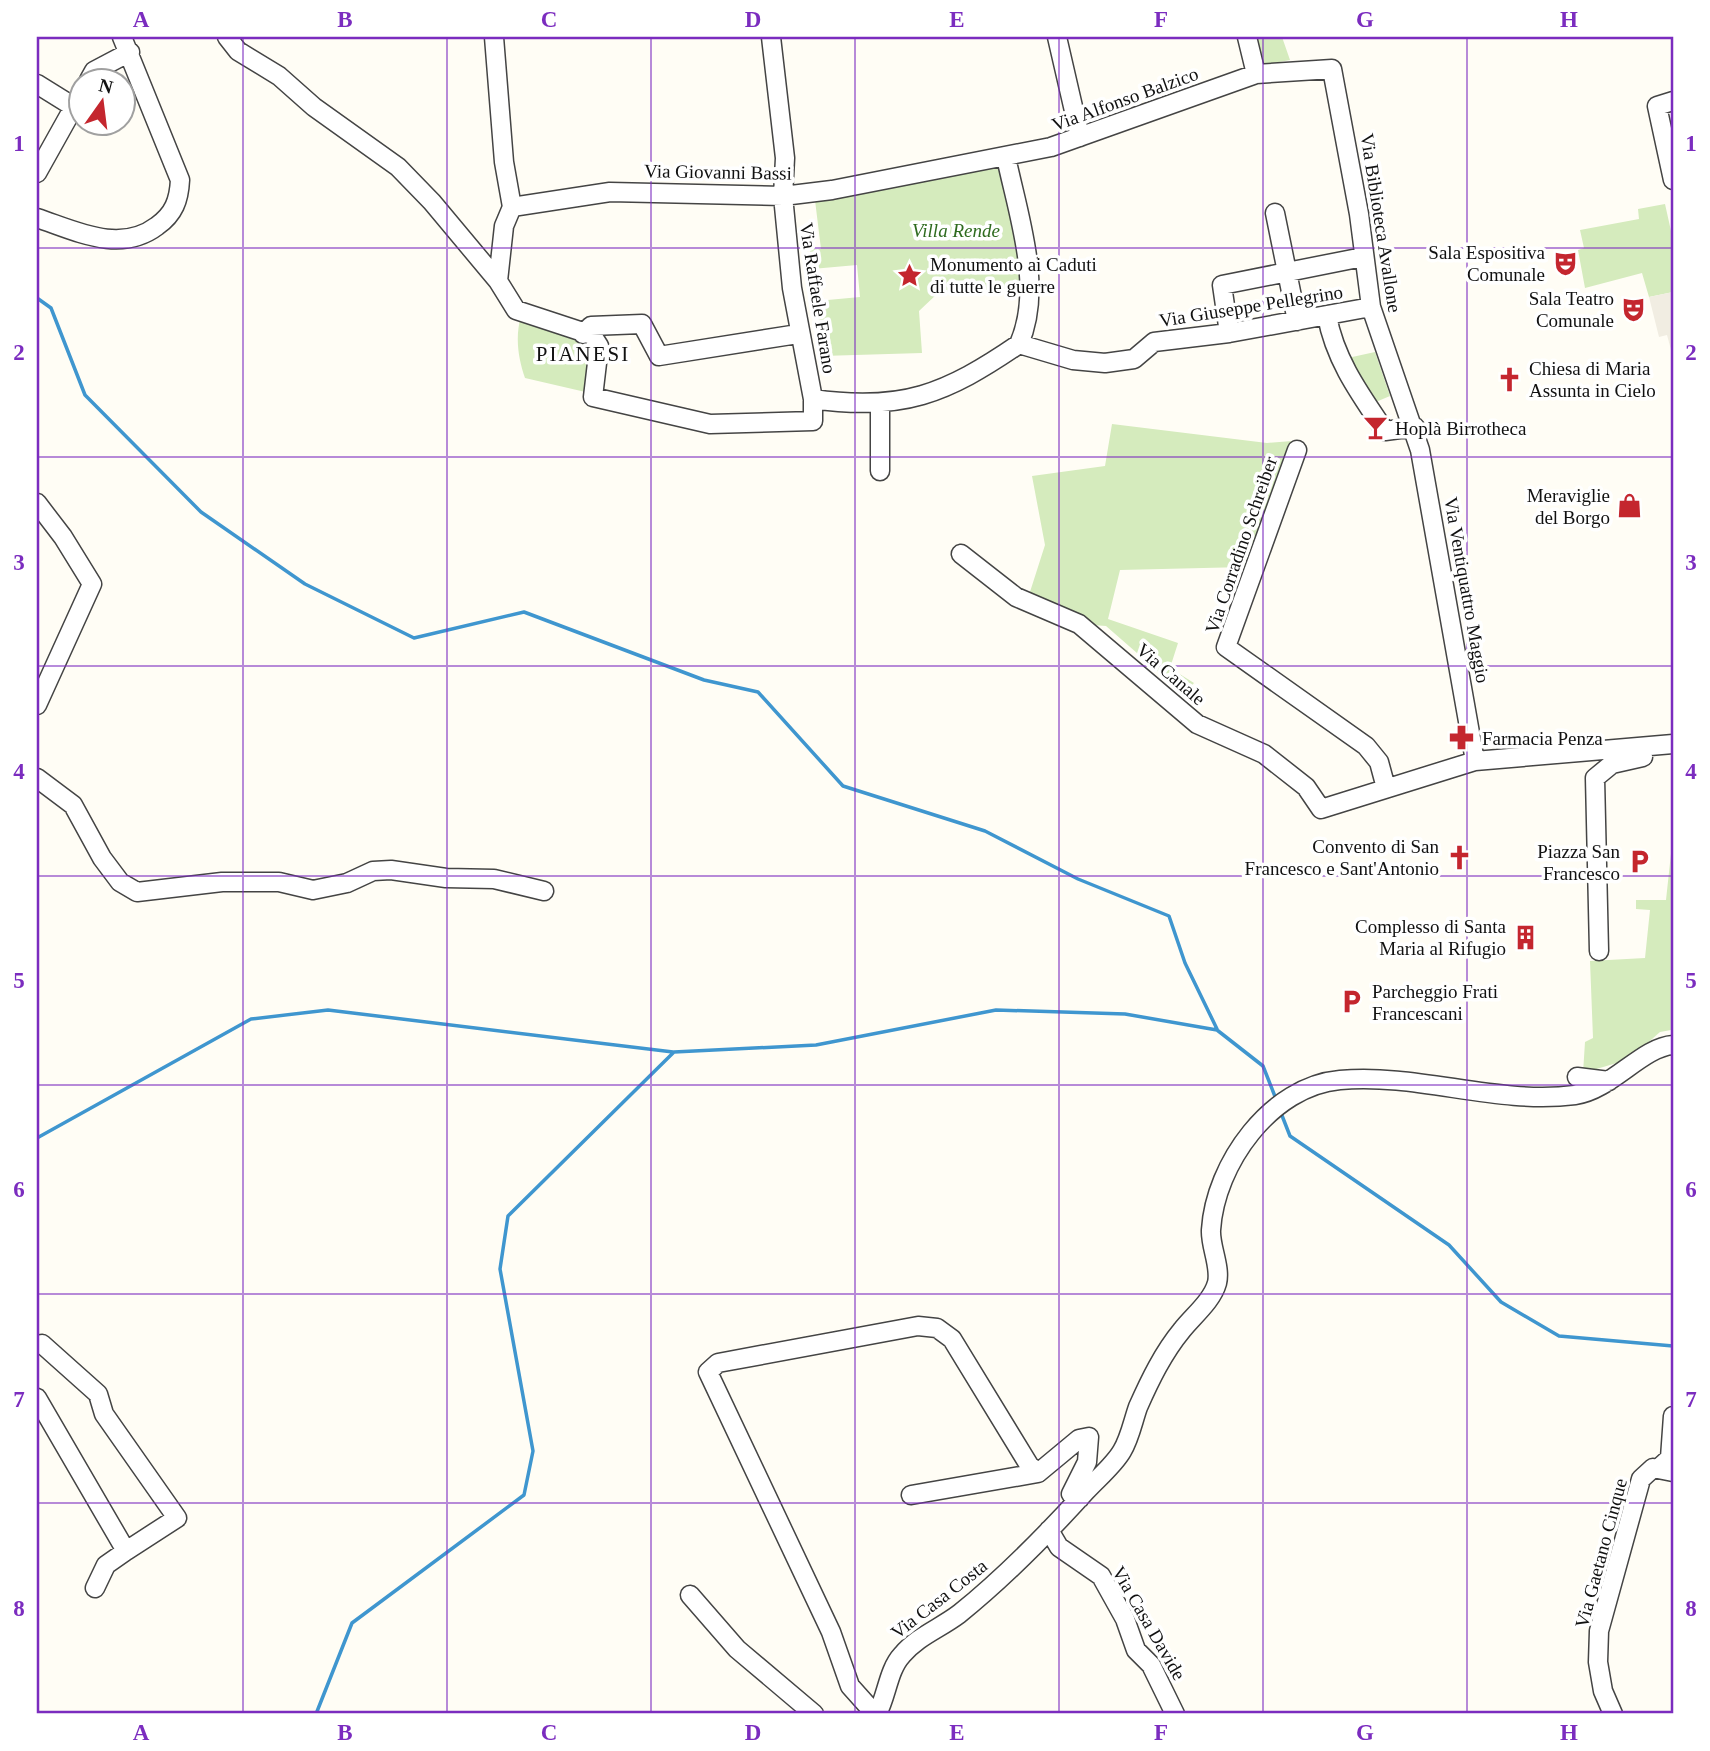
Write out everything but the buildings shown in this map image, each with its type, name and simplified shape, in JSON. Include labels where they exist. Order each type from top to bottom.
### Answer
[{"type":"street","points":[[227,37],[238,51],[279,76],[314,107],[398,166],[498,281],[516,310],[592,335],[599,346],[593,397],[690,422],[772,424],[813,421],[813,399],[880,404],[940,392],[979,372],[1019,345],[1026,329],[1030,295],[1006,157]]},
{"type":"street","points":[[494,37],[504,162],[512,207],[504,226],[498,281]]},
{"type":"street","name":"Via Raffaele Farano","points":[[771,37],[785,158],[783,196],[799,334],[806,356],[813,399]]},
{"type":"street","points":[[1057,37],[1080,137]]},
{"type":"street","points":[[1247,37],[1256,74]]},
{"type":"street","points":[[37,218],[103,239],[135,239],[165,220],[180,195],[180,180],[126,45],[100,66]]},
{"type":"street","name":"Via Alfonso Balzico","points":[[1006,157],[1080,137],[1256,74],[1332,69]]},
{"type":"street","name":"Via Biblioteca Avallone","points":[[1332,69],[1359,214],[1371,307],[1399,393],[1415,427]]},
{"type":"street","points":[[37,84],[66,97]]},
{"type":"street","points":[[1665,103],[1673,180]]},
{"type":"street","points":[[37,173],[66,122]]},
{"type":"street","name":"Via Giovanni Bassi","points":[[512,207],[610,192],[783,196],[844,188],[1006,157]]},
{"type":"street","points":[[1275,213],[1297,321]]},
{"type":"street","points":[[1229,333],[1222,285],[1363,257]]},
{"type":"street","name":"Via Giuseppe Pellegrino","points":[[1019,345],[1073,360],[1105,363],[1134,359],[1154,342],[1229,333],[1371,307]]},
{"type":"street","points":[[1327,316],[1332,342],[1341,362],[1385,431],[1415,427]]},
{"type":"street","points":[[583,334],[591,326],[642,324],[659,356],[799,334]]},
{"type":"street","points":[[880,404],[880,471]]},
{"type":"street","name":"Via Ventiquattro Maggio","points":[[1415,427],[1445,580],[1475,761]]},
{"type":"street","name":"Via Corradino Schreiber","points":[[1297,450],[1226,648],[1366,746],[1379,762],[1386,788]]},
{"type":"street","points":[[37,503],[63,537],[92,584],[37,705]]},
{"type":"street","name":"Via Canale","points":[[961,554],[1016,597],[1079,624],[1197,724],[1264,754],[1306,787],[1321,808],[1475,761]]},
{"type":"street","points":[[1475,761],[1664,745]]},
{"type":"street","points":[[1599,951],[1595,778],[1612,764],[1654,755],[1664,745]]},
{"type":"street","points":[[37,778],[73,805],[83,818],[93,844],[120,882],[136,892],[222,882],[279,882],[313,890],[347,883],[373,872],[391,870],[446,878],[494,879],[544,891]]},
{"type":"street","name":"Via Casa Costa","points":[[876,1714],[899,1658],[919,1637],[957,1615],[1049,1530],[1122,1452],[1139,1405],[1166,1350],[1203,1305],[1217,1282],[1211,1232],[1215,1205],[1227,1171],[1260,1122],[1295,1094],[1335,1080],[1377,1077],[1443,1088],[1534,1097],[1579,1095],[1609,1081],[1659,1046],[1673,1045]]},
{"type":"street","points":[[1577,1077],[1609,1081]]},
{"type":"street","points":[[876,1714],[850,1686],[831,1632],[708,1372],[718,1363],[918,1326],[937,1328],[952,1339],[1029,1465],[1038,1473]]},
{"type":"street","points":[[37,1345],[42,1344],[69,1365],[98,1394],[104,1414],[177,1518],[106,1565],[96,1588]]},
{"type":"street","points":[[37,1398],[126,1551]]},
{"type":"street","points":[[1666,1470],[1670,1458],[1673,1416]]},
{"type":"street","points":[[911,1495],[1038,1473],[1079,1439],[1089,1437],[1087,1462],[1071,1494],[1080,1498]]},
{"type":"street","name":"Via Gaetano Cinque","points":[[1614,1714],[1603,1691],[1598,1662],[1599,1631],[1641,1479],[1647,1470],[1666,1470]]},
{"type":"street","name":"Via Casa Davide","points":[[1049,1530],[1059,1547],[1101,1576],[1125,1619],[1136,1650],[1151,1665],[1175,1714]]},
{"type":"street","points":[[690,1595],[737,1649],[814,1714]]},
{"type":"green space","points":[[1252,37],[1282,37],[1290,60],[1259,66]]},
{"type":"green space","name":"Villa Rende","points":[[1006,157],[1029,287],[938,293],[919,311],[922,353],[822,356],[817,301],[860,297],[857,265],[812,269],[810,249],[821,249],[814,192]]},
{"type":"green space","points":[[1665,204],[1673,240],[1673,292],[1649,297],[1642,273],[1585,288],[1578,250],[1584,248],[1580,230],[1639,219],[1638,209]]},
{"type":"green space","points":[[521,316],[592,335],[594,394],[525,378],[518,347]]},
{"type":"green space","points":[[1375,352],[1390,396],[1371,404],[1343,359]]},
{"type":"green space","points":[[1112,424],[1267,443],[1292,441],[1245,567],[1120,570],[1108,619],[1178,643],[1170,668],[1194,683],[1184,694],[1106,626],[1079,624],[1029,595],[1045,545],[1032,476],[1105,466]]},
{"type":"green space","points":[[1673,835],[1671,1030],[1660,1032],[1634,1055],[1620,1062],[1583,1073],[1585,1042],[1593,1038],[1590,961],[1645,958],[1650,910],[1636,909],[1636,900],[1666,900]]},
{"type":"shaded area","points":[[1673,292],[1673,357],[1667,335],[1659,337],[1649,297]]},
{"type":"waterway","points":[[37,298],[51,308],[85,395],[201,512],[305,584],[414,638],[524,612],[704,680],[758,692],[843,786],[985,831],[1078,879],[1169,916],[1185,963],[1217,1029]]},
{"type":"waterway","points":[[37,1138],[251,1019],[328,1010],[673,1052]]},
{"type":"waterway","points":[[316,1714],[352,1623],[524,1495],[533,1451],[500,1269],[508,1216],[674,1052],[816,1045],[996,1010],[1125,1014],[1217,1030],[1263,1066],[1276,1099]]},
{"type":"waterway","points":[[1281,1113],[1290,1136],[1449,1245],[1501,1302],[1559,1336],[1673,1346]]},
{"type":"place","name":"Sala Espositiva Comunale","points":[[1565,263]]},
{"type":"place","name":"Monumento ai Caduti di tutte le guerre","points":[[910,275]]},
{"type":"place","name":"Sala Teatro Comunale","points":[[1634,309]]},
{"type":"place","name":"Chiesa di Maria Assunta in Cielo","points":[[1509,379]]},
{"type":"place","name":"Hoplà Birrotheca","points":[[1375,428]]},
{"type":"place","name":"Meraviglie del Borgo","points":[[1630,506]]},
{"type":"place","name":"Farmacia Penza","points":[[1462,738]]},
{"type":"place","name":"Convento di San Francesco e Sant'Antonio","points":[[1459,857]]},
{"type":"place","name":"Piazza San Francesco","points":[[1640,862]]},
{"type":"place","name":"Complesso di Santa Maria al Rifugio","points":[[1526,937]]},
{"type":"place","name":"Parcheggio Frati Francescani","points":[[1352,1002]]},
{"type":"district","name":"PIANESI","points":[[583,354]]}]
